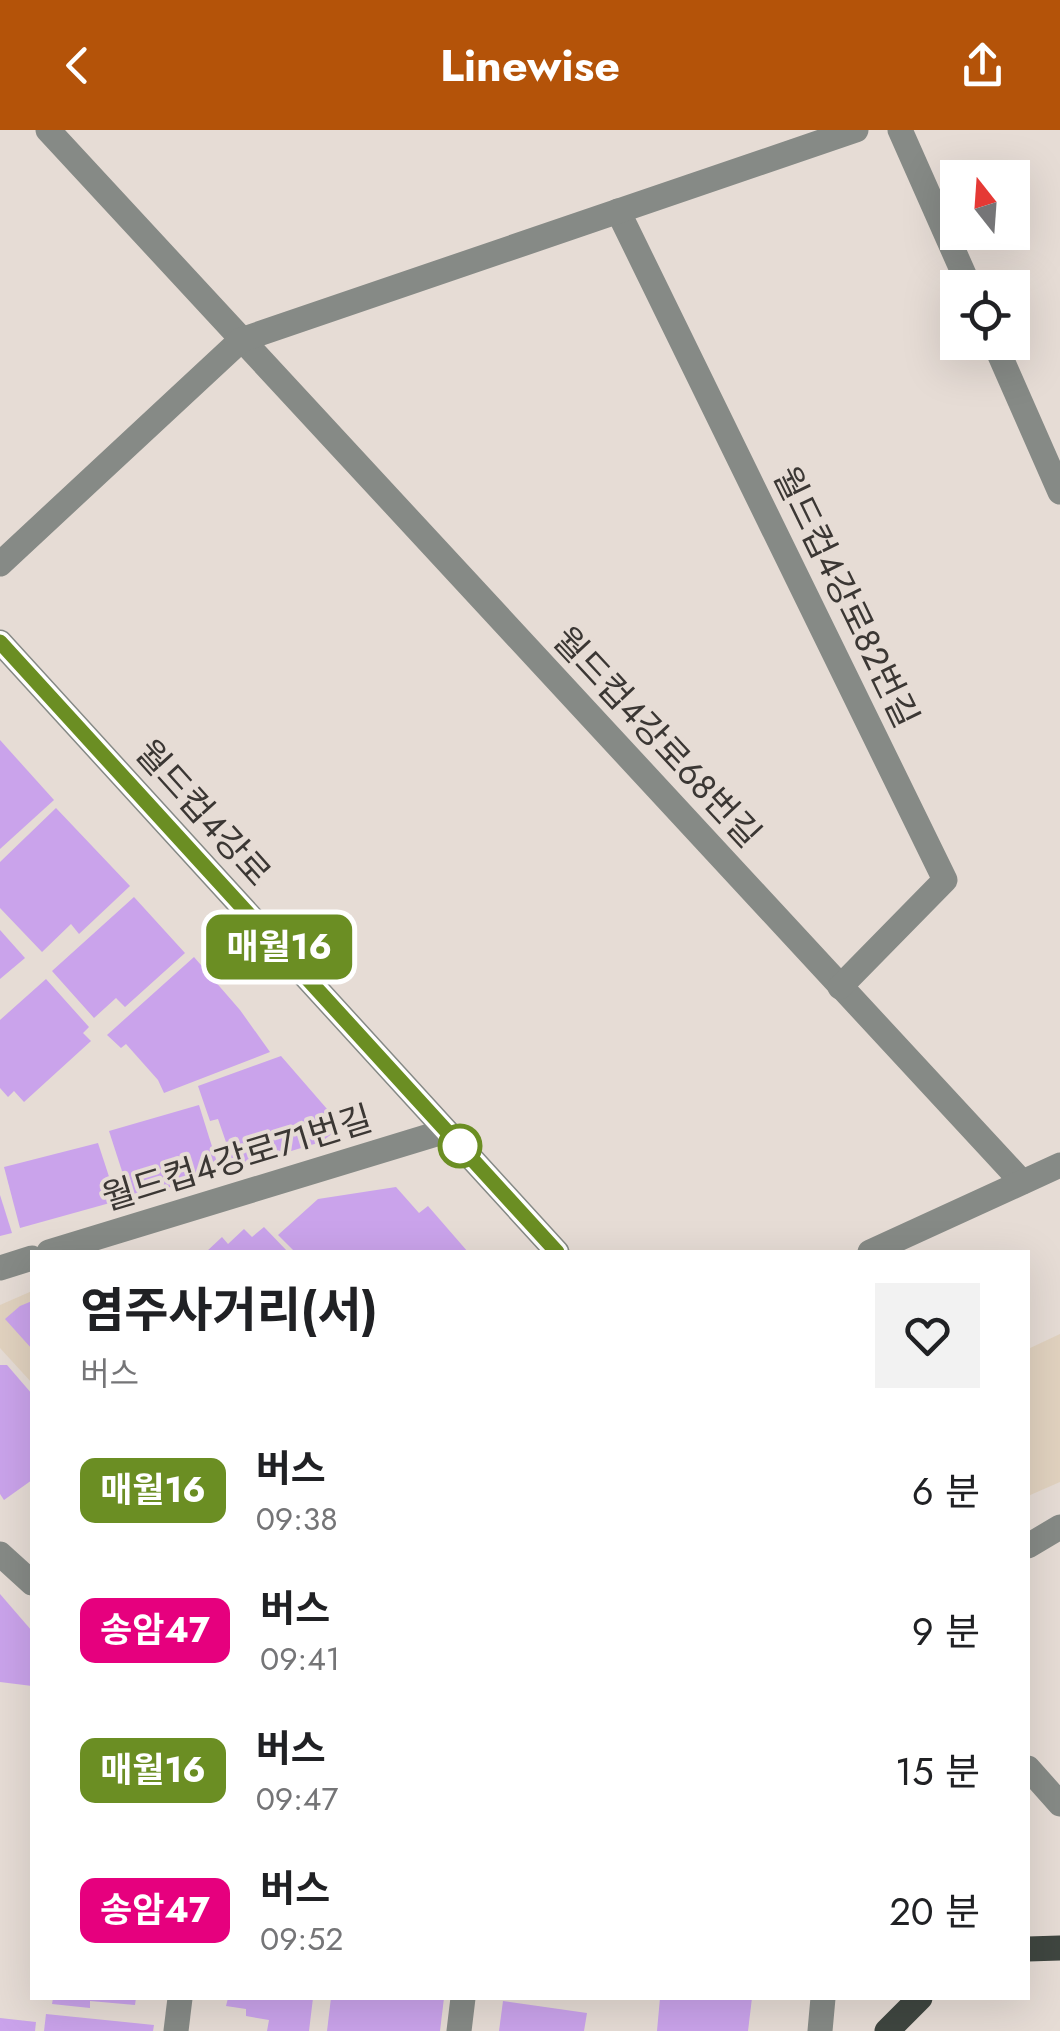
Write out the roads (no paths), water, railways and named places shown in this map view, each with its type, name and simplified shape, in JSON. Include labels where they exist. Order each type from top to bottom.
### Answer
[{"type":"main road","points":[[1030,1950],[1060,1948]]},
{"type":"main road","points":[[887,2031],[918,2000]]},
{"type":"street","name":"월드컵4강로68번길","points":[[48,130],[1022,1182]]},
{"type":"street","points":[[0,564],[241,340],[856,130]]},
{"type":"street","points":[[900,130],[962,270]]},
{"type":"street","name":"월드컵4강로82번길","points":[[618,211],[945,880],[840,987]]},
{"type":"street","points":[[1002,360],[1060,492]]},
{"type":"street","name":"월드컵4강로","points":[[0,642],[555,1250]]},
{"type":"street","name":"월드컵4강로71번길","points":[[83,1248],[446,1131]]},
{"type":"street","points":[[874,1250],[1060,1165]]},
{"type":"street","points":[[0,1268],[30,1259]]},
{"type":"street","points":[[1030,1545],[1060,1527]]},
{"type":"street","points":[[0,1554],[30,1581]]},
{"type":"street","points":[[1030,1770],[1060,1804]]},
{"type":"street","points":[[176,2031],[180,2000]]},
{"type":"street","points":[[460,2031],[463,2000]]},
{"type":"street","points":[[820,2031],[824,2000]]}]
